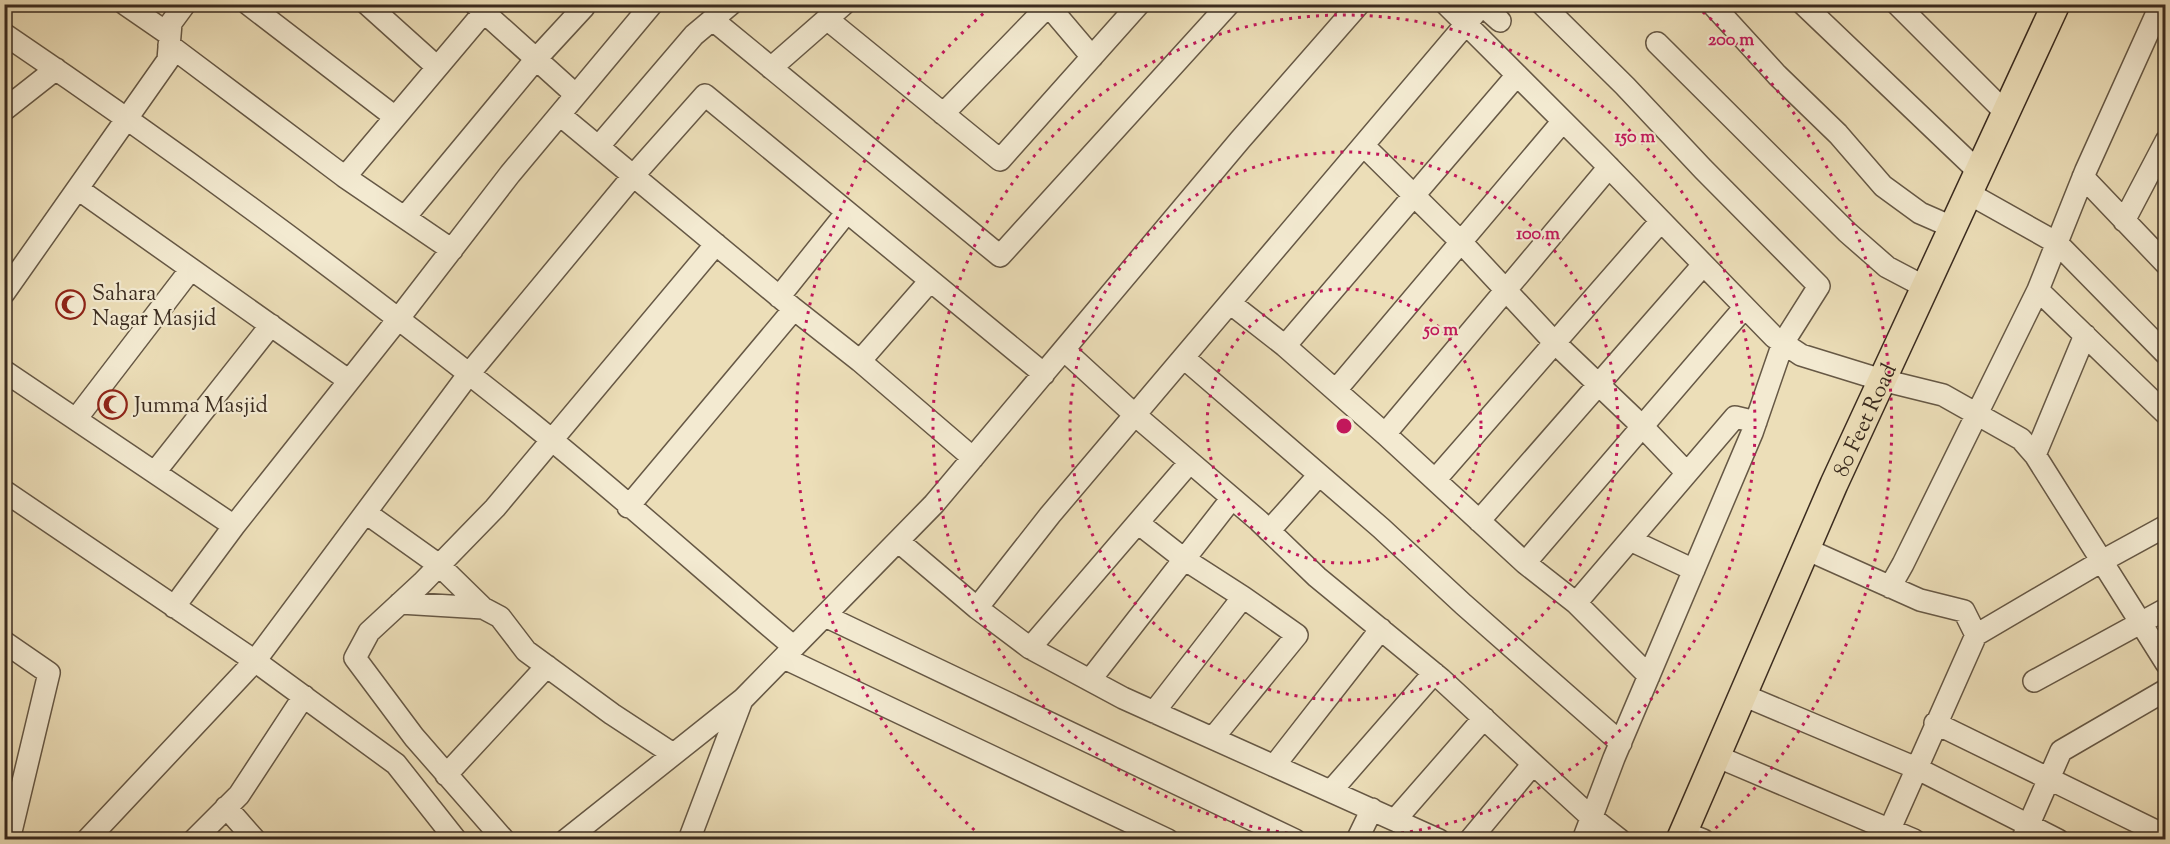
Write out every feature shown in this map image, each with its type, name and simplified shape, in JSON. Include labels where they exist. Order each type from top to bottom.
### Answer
[{"type":"main road","name":"80 Feet Road","points":[[1689,837],[1716,756],[1806,549],[2056,4]]},
{"type":"street","points":[[125,4],[345,177],[452,250]]},
{"type":"street","points":[[4,293],[168,60],[171,23],[185,4]]},
{"type":"street","points":[[248,4],[395,117]]},
{"type":"street","points":[[366,4],[437,68]]},
{"type":"street","points":[[405,217],[536,59],[584,7],[581,4]]},
{"type":"street","points":[[174,607],[234,526],[510,174],[652,4]]},
{"type":"street","points":[[599,146],[694,35],[731,4]]},
{"type":"street","points":[[771,68],[844,4]]},
{"type":"street","points":[[713,20],[1000,256],[1229,4]]},
{"type":"street","points":[[566,840],[743,699],[934,504],[1240,140],[1359,4]]},
{"type":"street","points":[[1446,4],[1774,337],[1801,355],[1882,380],[1943,395],[2021,439],[2035,455],[2166,663]]},
{"type":"street","points":[[1542,4],[1819,286],[1783,343],[1756,422],[1621,743],[1583,840]]},
{"type":"street","points":[[1712,4],[1776,75],[1838,134],[1882,186],[1920,213],[1952,227]]},
{"type":"street","points":[[1803,4],[1973,182],[2057,243],[2166,354]]},
{"type":"street","points":[[1897,4],[2006,111]]},
{"type":"street","points":[[1890,587],[1978,415],[2038,290],[2083,177],[2161,4]]},
{"type":"street","points":[[943,114],[1047,5],[1092,57]]},
{"type":"street","points":[[827,19],[1000,160],[1139,5]]},
{"type":"street","points":[[976,608],[1050,515],[1465,24],[1482,5],[1500,21]]},
{"type":"street","points":[[345,177],[437,68],[480,8],[576,95]]},
{"type":"street","points":[[4,34],[128,117],[399,318],[551,441],[789,652],[1168,840]]},
{"type":"street","points":[[1657,43],[1847,232],[1887,267],[1925,287]]},
{"type":"street","points":[[4,110],[56,69]]},
{"type":"street","points":[[1285,346],[1517,75]]},
{"type":"street","points":[[87,840],[255,661],[468,375],[633,176],[705,95],[1044,374]]},
{"type":"street","points":[[560,115],[787,303],[861,361],[973,458]]},
{"type":"street","points":[[1336,390],[1563,121]]},
{"type":"street","points":[[2124,221],[2166,141]]},
{"type":"street","points":[[1364,146],[1461,242],[1555,343],[1642,426],[1687,474]]},
{"type":"street","points":[[1385,434],[1608,167]]},
{"type":"street","points":[[2083,177],[2166,264]]},
{"type":"street","points":[[78,189],[348,380]]},
{"type":"street","points":[[628,507],[787,303],[847,212]]},
{"type":"street","points":[[1435,480],[1661,221]]},
{"type":"street","points":[[504,840],[414,737],[355,658],[369,632],[439,566],[495,508],[716,244]]},
{"type":"street","points":[[1479,521],[1702,265]]},
{"type":"street","points":[[76,419],[191,269]]},
{"type":"street","points":[[861,361],[930,281]]},
{"type":"street","points":[[2038,290],[2166,414]]},
{"type":"street","points":[[1230,303],[1336,390],[1525,563],[1576,603],[1649,676]]},
{"type":"street","points":[[1525,563],[1744,308]]},
{"type":"street","points":[[154,472],[271,325]]},
{"type":"street","points":[[2035,455],[2085,336]]},
{"type":"street","points":[[1064,350],[1317,576],[1434,673],[1592,818],[1620,840]]},
{"type":"street","points":[[1184,358],[1621,743]]},
{"type":"street","points":[[4,371],[234,526]]},
{"type":"street","points":[[1576,603],[1735,417],[1756,422]]},
{"type":"street","points":[[1030,648],[1191,462]]},
{"type":"street","points":[[1269,531],[1319,475]]},
{"type":"street","points":[[4,491],[255,661],[396,764],[446,836]]},
{"type":"street","points":[[1090,680],[1232,498]]},
{"type":"street","points":[[366,513],[439,566],[483,608],[500,617],[526,651],[612,714],[673,754]]},
{"type":"street","points":[[1138,523],[1184,559],[1297,635],[1213,738]]},
{"type":"street","points":[[1888,834],[1935,723],[1976,635],[2166,526]]},
{"type":"street","points":[[1630,540],[1694,570]]},
{"type":"street","points":[[898,541],[976,608],[1030,648],[1154,712],[1439,840]]},
{"type":"street","points":[[1806,549],[1920,600],[1964,611],[1976,635]]},
{"type":"street","points":[[1154,712],[1243,597]]},
{"type":"street","points":[[400,603],[483,608]]},
{"type":"street","points":[[2034,681],[2166,609]]},
{"type":"street","points":[[825,616],[1295,840]]},
{"type":"street","points":[[1274,766],[1381,629]]},
{"type":"street","points":[[4,642],[49,673],[12,796],[9,840]]},
{"type":"street","points":[[446,775],[548,666]]},
{"type":"street","points":[[1331,791],[1434,673]]},
{"type":"street","points":[[2025,832],[2061,751],[2166,690]]},
{"type":"street","points":[[1743,695],[1916,768],[2025,832],[2058,840]]},
{"type":"street","points":[[194,840],[239,795],[304,696]]},
{"type":"street","points":[[689,840],[743,699]]},
{"type":"street","points":[[1395,820],[1484,718]]},
{"type":"street","points":[[1935,723],[2165,838]]},
{"type":"street","points":[[1716,756],[1888,834],[1914,840]]},
{"type":"street","points":[[1470,840],[1533,764]]},
{"type":"street","points":[[226,807],[255,840]]},
{"type":"street","points":[[1357,840],[1372,809]]},
{"type":"place","name":"Sahara Nagar Masjid","points":[[71,305]]},
{"type":"place","name":"Jumma Masjid","points":[[113,404]]}]
